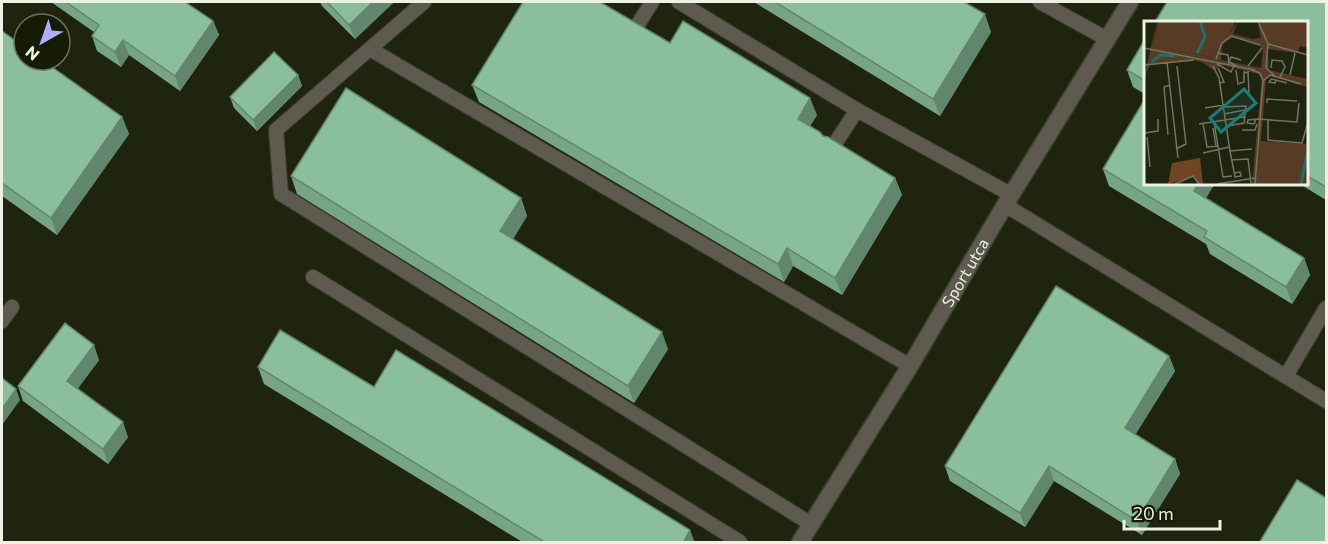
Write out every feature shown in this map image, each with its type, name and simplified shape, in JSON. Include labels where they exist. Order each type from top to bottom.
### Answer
[{"type":"street","name":"Sport utca","points":[[800,543],[1130,2]]},
{"type":"lane","points":[[424,2],[276,130],[281,194],[811,524]]},
{"type":"lane","points":[[637,26],[651,2]]},
{"type":"lane","points":[[680,2],[1009,200],[1326,401]]},
{"type":"lane","points":[[1040,2],[1107,39]]},
{"type":"lane","points":[[370,49],[909,366]]},
{"type":"lane","points":[[834,145],[857,110]]},
{"type":"lane","points":[[313,277],[740,543]]},
{"type":"lane","points":[[2,321],[12,307]]},
{"type":"lane","points":[[1286,376],[1326,308]]},
{"type":"building","points":[[66,2],[185,2],[213,21],[175,76],[123,40],[115,52],[92,36],[99,25]]},
{"type":"building","points":[[327,2],[373,2],[349,25]]},
{"type":"building","points":[[523,2],[600,2],[670,43],[683,21],[810,98],[798,119],[895,178],[835,278],[787,248],[778,264],[472,85]]},
{"type":"building","points":[[775,2],[964,2],[985,14],[933,99]]},
{"type":"building","points":[[1167,2],[1326,2],[1326,187],[1307,176],[1307,21],[1156,21]]},
{"type":"building","points":[[2,31],[12,38],[12,72],[59,72],[122,117],[51,218],[2,183]]},
{"type":"building","points":[[1144,41],[1144,80],[1127,70]]},
{"type":"building","points":[[274,52],[298,75],[253,120],[230,97]]},
{"type":"building","points":[[346,88],[521,198],[500,231],[662,332],[628,386],[291,176]]},
{"type":"building","points":[[1144,101],[1144,184],[1198,184],[1194,191],[1304,258],[1286,287],[1204,237],[1207,231],[1103,169]]},
{"type":"building","points":[[1056,286],[1169,356],[1125,428],[1175,459],[1137,521],[1049,466],[1020,513],[945,466]]},
{"type":"building","points":[[65,323],[94,345],[67,381],[123,422],[103,449],[18,386]]},
{"type":"building","points":[[280,330],[374,387],[396,350],[690,530],[683,543],[546,543],[258,367]]},
{"type":"building","points":[[2,378],[16,389],[2,409]]},
{"type":"building","points":[[1297,480],[1326,498],[1326,543],[1259,543]]}]
